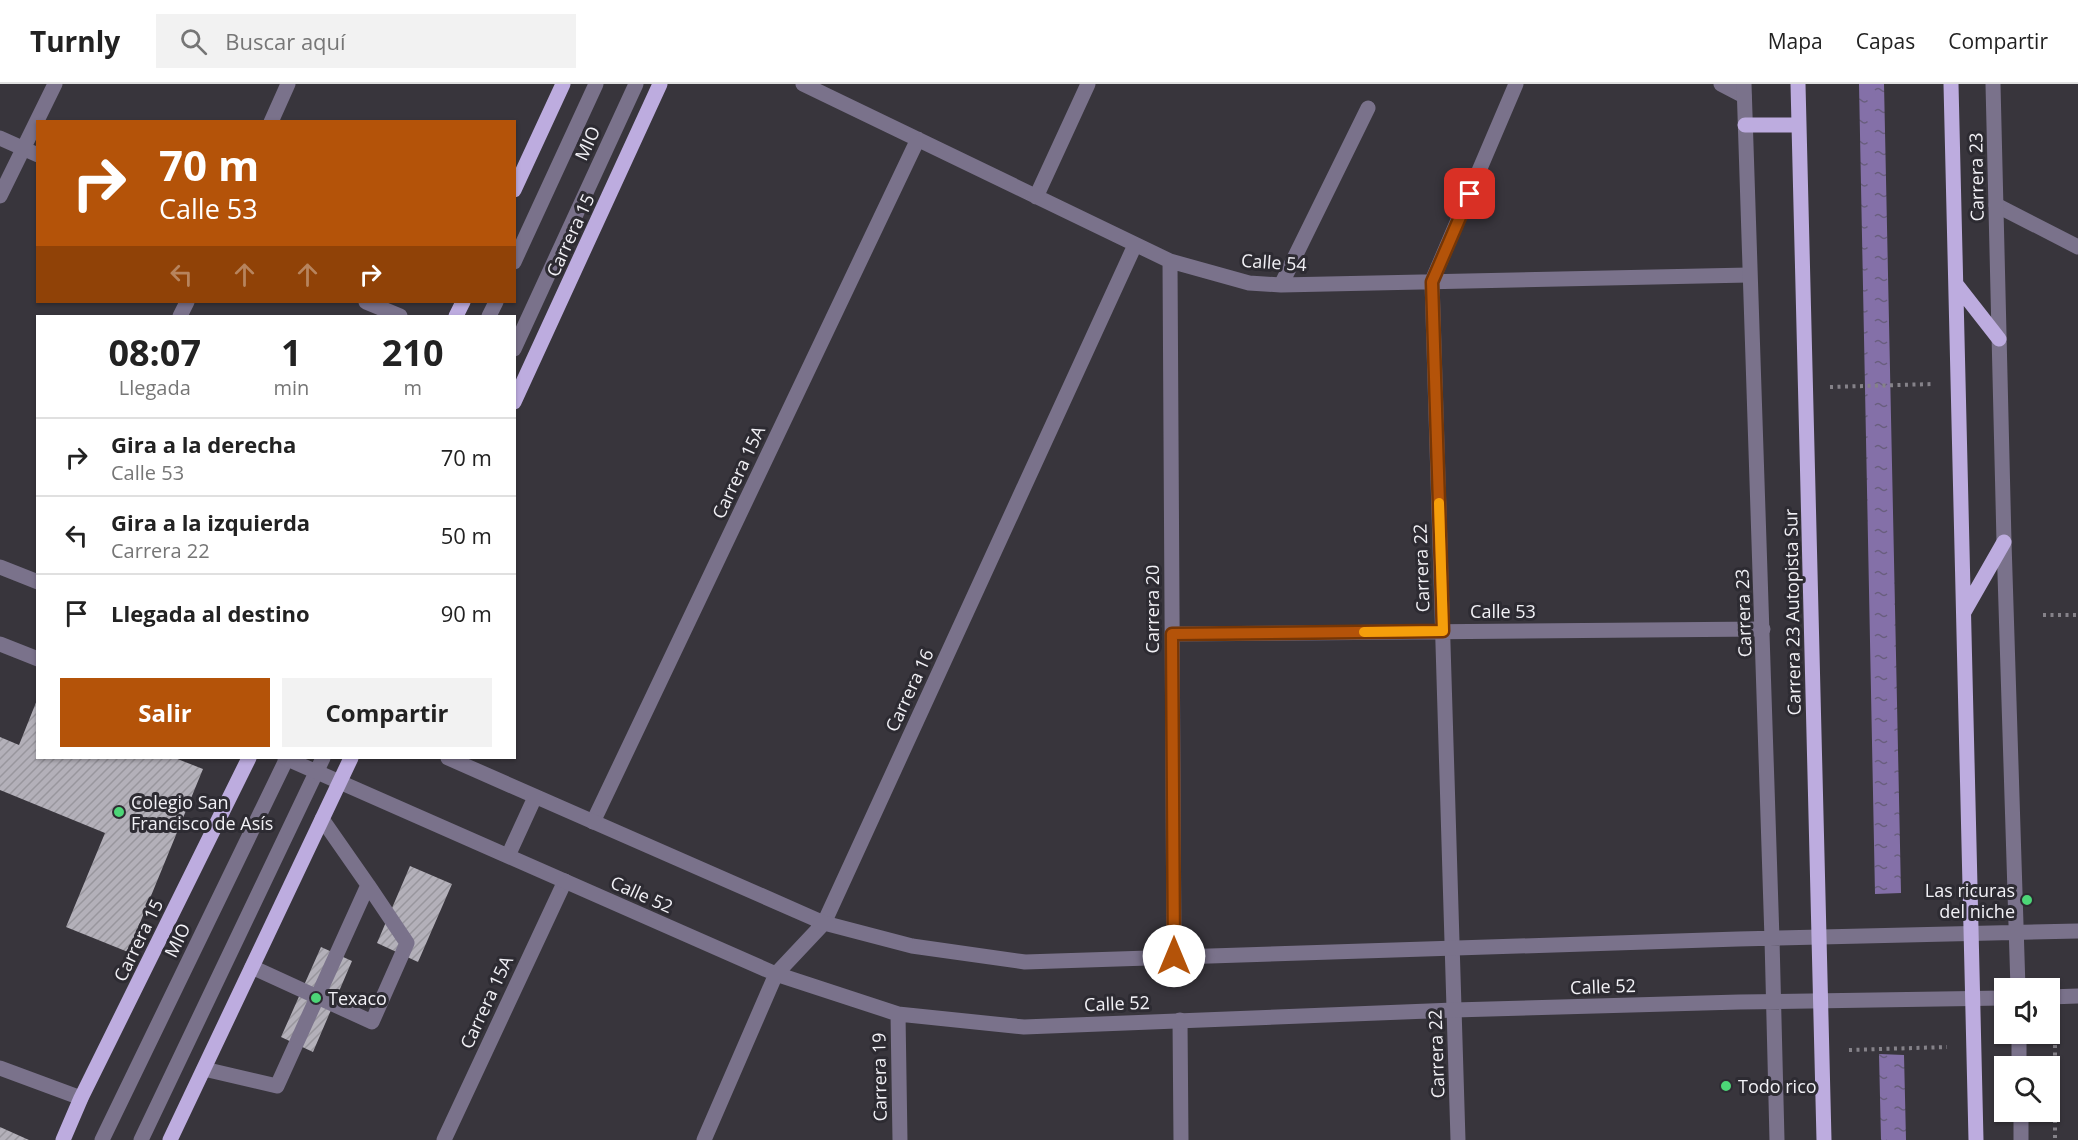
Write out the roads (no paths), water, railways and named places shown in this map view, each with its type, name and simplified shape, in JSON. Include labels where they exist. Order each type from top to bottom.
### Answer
[{"type":"main road","points":[[516,186],[563,84]]},
{"type":"main road","name":"Carrera 15","points":[[516,398],[660,84]]},
{"type":"main road","name":"Carrera 23 Autopista Sur","points":[[1798,84],[1824,1140]]},
{"type":"main road","points":[[1951,84],[1976,1140]]},
{"type":"main road","points":[[1744,125],[1799,125]]},
{"type":"main road","points":[[1956,284],[1999,339]]},
{"type":"main road","points":[[1964,612],[2004,542]]},
{"type":"main road","name":"Carrera 15","points":[[63,1140],[81,1098],[249,759]]},
{"type":"main road","points":[[170,1140],[351,759]]},
{"type":"street","points":[[37,120],[55,84]]},
{"type":"street","points":[[272,120],[288,84]]},
{"type":"street","name":"MIO","points":[[516,258],[596,84]]},
{"type":"street","name":"MIO","points":[[516,345],[636,84]]},
{"type":"street","name":"Calle 54","points":[[802,84],[1170,261],[1249,284],[1749,275]]},
{"type":"street","points":[[1036,197],[1088,84]]},
{"type":"street","name":"Carrera 22","points":[[1458,1140],[1432,282],[1516,84]]},
{"type":"street","points":[[1721,84],[1744,90]]},
{"type":"street","name":"Carrera 23","points":[[1993,84],[2018,978]]},
{"type":"street","name":"Carrera 23","points":[[1744,90],[1763,629],[1777,1140]]},
{"type":"street","points":[[1281,285],[1368,108]]},
{"type":"street","points":[[0,196],[36,123]]},
{"type":"street","points":[[0,138],[36,154]]},
{"type":"street","name":"Carrera 15A","points":[[593,822],[918,139]]},
{"type":"street","points":[[1996,205],[2078,247]]},
{"type":"street","name":"Carrera 16","points":[[704,1140],[776,974],[824,923],[1135,245]]},
{"type":"street","name":"Carrera 20","points":[[1170,261],[1174,956]]},
{"type":"street","points":[[368,303],[398,315]]},
{"type":"street","points":[[0,567],[36,581]]},
{"type":"street","name":"Calle 53","points":[[1172,634],[1763,629]]},
{"type":"street","points":[[0,644],[36,658]]},
{"type":"street","name":"MIO","points":[[102,1140],[286,759]]},
{"type":"street","name":"Calle 52","points":[[292,759],[320,764],[340,781],[776,974],[898,1014],[1024,1027],[1454,1010],[1994,998]]},
{"type":"street","points":[[450,759],[824,923],[912,945],[1025,962],[2078,931]]},
{"type":"street","points":[[141,1140],[320,764]]},
{"type":"street","points":[[508,856],[536,797]]},
{"type":"street","points":[[252,967],[372,1022],[407,943],[322,819]]},
{"type":"street","name":"Carrera 15A","points":[[444,1140],[565,881]]},
{"type":"street","points":[[204,1069],[277,1086],[368,885]]},
{"type":"street","points":[[2060,997],[2078,996]]},
{"type":"street","name":"Carrera 19","points":[[898,1014],[900,1140]]},
{"type":"street","points":[[1180,1020],[1181,1140]]},
{"type":"street","points":[[0,1068],[81,1098]]},
{"type":"street","points":[[2021,1122],[2021,1140]]},
{"type":"water","points":[[1859,84],[1884,84],[1901,893],[1875,894]]},
{"type":"water","points":[[1879,1054],[1904,1055],[1906,1140],[1881,1140]]},
{"type":"place","name":"Colegio San Francisco de Asís","points":[[119,812]]},
{"type":"place","name":"Las ricuras del niche","points":[[2027,900]]},
{"type":"place","name":"Texaco","points":[[316,998]]},
{"type":"place","name":"Todo rico","points":[[1726,1086]]}]
